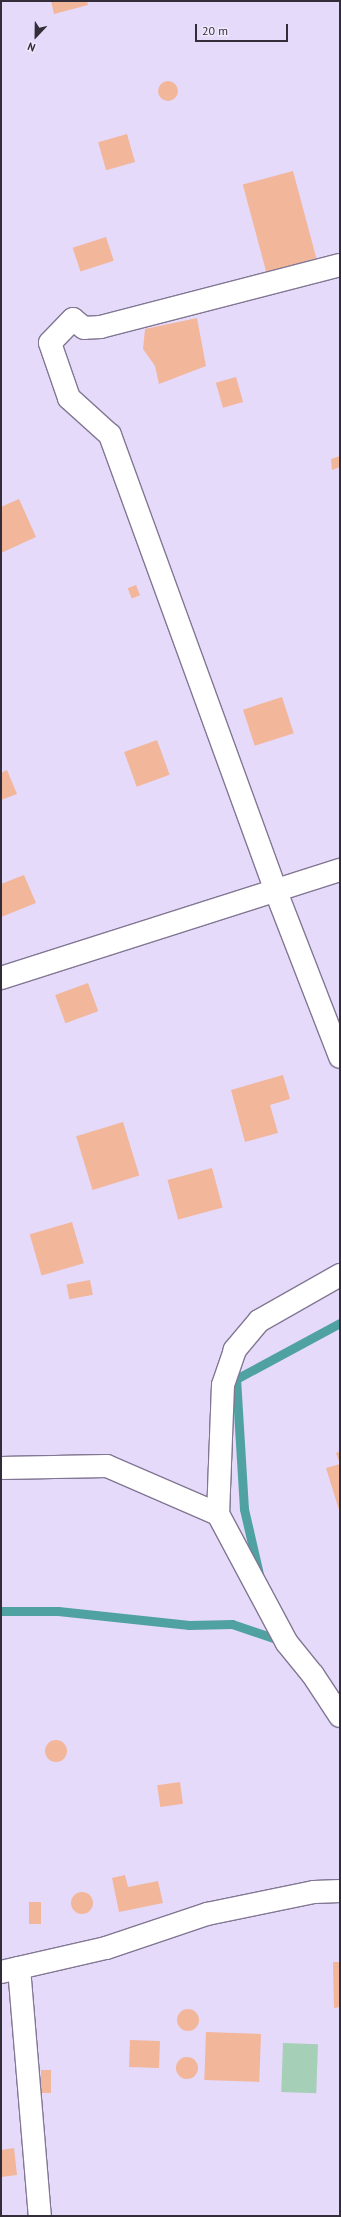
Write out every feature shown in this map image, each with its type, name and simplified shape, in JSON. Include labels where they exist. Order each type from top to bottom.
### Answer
[{"type":"street","points":[[340,265],[101,327],[84,328],[73,319],[50,343],[69,398],[110,436],[275,890],[340,1057]]},
{"type":"street","points":[[1,978],[340,870]]},
{"type":"street","points":[[340,1275],[260,1321],[235,1350],[223,1385],[218,1514],[287,1642],[340,1716]]},
{"type":"street","points":[[1,1468],[107,1466],[218,1514]]},
{"type":"street","points":[[40,2216],[10,1970],[106,1948],[207,1914],[314,1892],[340,1891]]},
{"type":"green space","points":[[283,2043],[318,2044],[316,2093],[281,2092]]},
{"type":"building","points":[[51,1],[87,1],[88,5],[54,14]]},
{"type":"building","points":[[168,81],[175,84],[178,91],[175,98],[168,101],[161,98],[158,91],[161,84]]},
{"type":"building","points":[[127,134],[135,162],[106,170],[98,142]]},
{"type":"building","points":[[293,171],[318,266],[268,279],[243,184]]},
{"type":"building","points":[[106,237],[114,261],[80,272],[73,248]]},
{"type":"building","points":[[197,318],[206,366],[159,384],[155,366],[143,349],[145,329]]},
{"type":"building","points":[[236,377],[243,402],[223,408],[216,383]]},
{"type":"building","points":[[340,456],[340,467],[332,470],[331,459]]},
{"type":"building","points":[[19,499],[36,537],[1,553],[1,507]]},
{"type":"building","points":[[136,585],[140,595],[132,599],[128,588]]},
{"type":"building","points":[[282,697],[294,733],[255,746],[243,710]]},
{"type":"building","points":[[157,740],[170,775],[137,787],[124,752]]},
{"type":"building","points":[[7,770],[17,794],[1,800],[1,773]]},
{"type":"building","points":[[24,875],[36,903],[1,917],[1,884]]},
{"type":"building","points":[[88,983],[98,1011],[65,1023],[55,995]]},
{"type":"building","points":[[283,1075],[290,1099],[270,1105],[278,1133],[245,1142],[231,1090]]},
{"type":"building","points":[[123,1122],[139,1176],[93,1190],[76,1136]]},
{"type":"building","points":[[212,1168],[223,1208],[178,1220],[168,1180]]},
{"type":"building","points":[[72,1222],[84,1263],[42,1275],[30,1234]]},
{"type":"building","points":[[90,1280],[93,1295],[69,1299],[66,1285]]},
{"type":"building","points":[[340,1451],[340,1464],[336,1453]]},
{"type":"building","points":[[340,1464],[340,1513],[326,1468]]},
{"type":"building","points":[[56,1740],[64,1743],[67,1751],[64,1759],[56,1762],[48,1759],[45,1751],[48,1743]]},
{"type":"building","points":[[180,1782],[183,1804],[160,1807],[157,1785]]},
{"type":"building","points":[[125,1875],[128,1887],[158,1881],[163,1903],[119,1912],[112,1878]]},
{"type":"building","points":[[82,1892],[90,1895],[93,1903],[90,1911],[82,1914],[74,1911],[71,1903],[74,1895]]},
{"type":"building","points":[[29,1902],[41,1902],[41,1924],[29,1924]]},
{"type":"building","points":[[333,1962],[340,1962],[340,2007],[334,2008]]},
{"type":"building","points":[[188,2009],[196,2012],[199,2020],[196,2028],[188,2031],[180,2028],[177,2020],[180,2012]]},
{"type":"building","points":[[206,2032],[261,2034],[259,2082],[204,2080]]},
{"type":"building","points":[[130,2040],[160,2041],[159,2068],[129,2067]]},
{"type":"building","points":[[187,2057],[195,2060],[198,2068],[195,2076],[187,2079],[179,2076],[176,2068],[179,2060]]},
{"type":"building","points":[[41,2070],[51,2070],[51,2093],[41,2093]]},
{"type":"building","points":[[14,2148],[17,2175],[1,2177],[1,2150]]},
{"type":"waterway","points":[[259,1574],[244,1509],[236,1379],[340,1323]]},
{"type":"waterway","points":[[1,1611],[58,1611],[189,1625],[232,1624],[282,1641]]}]
